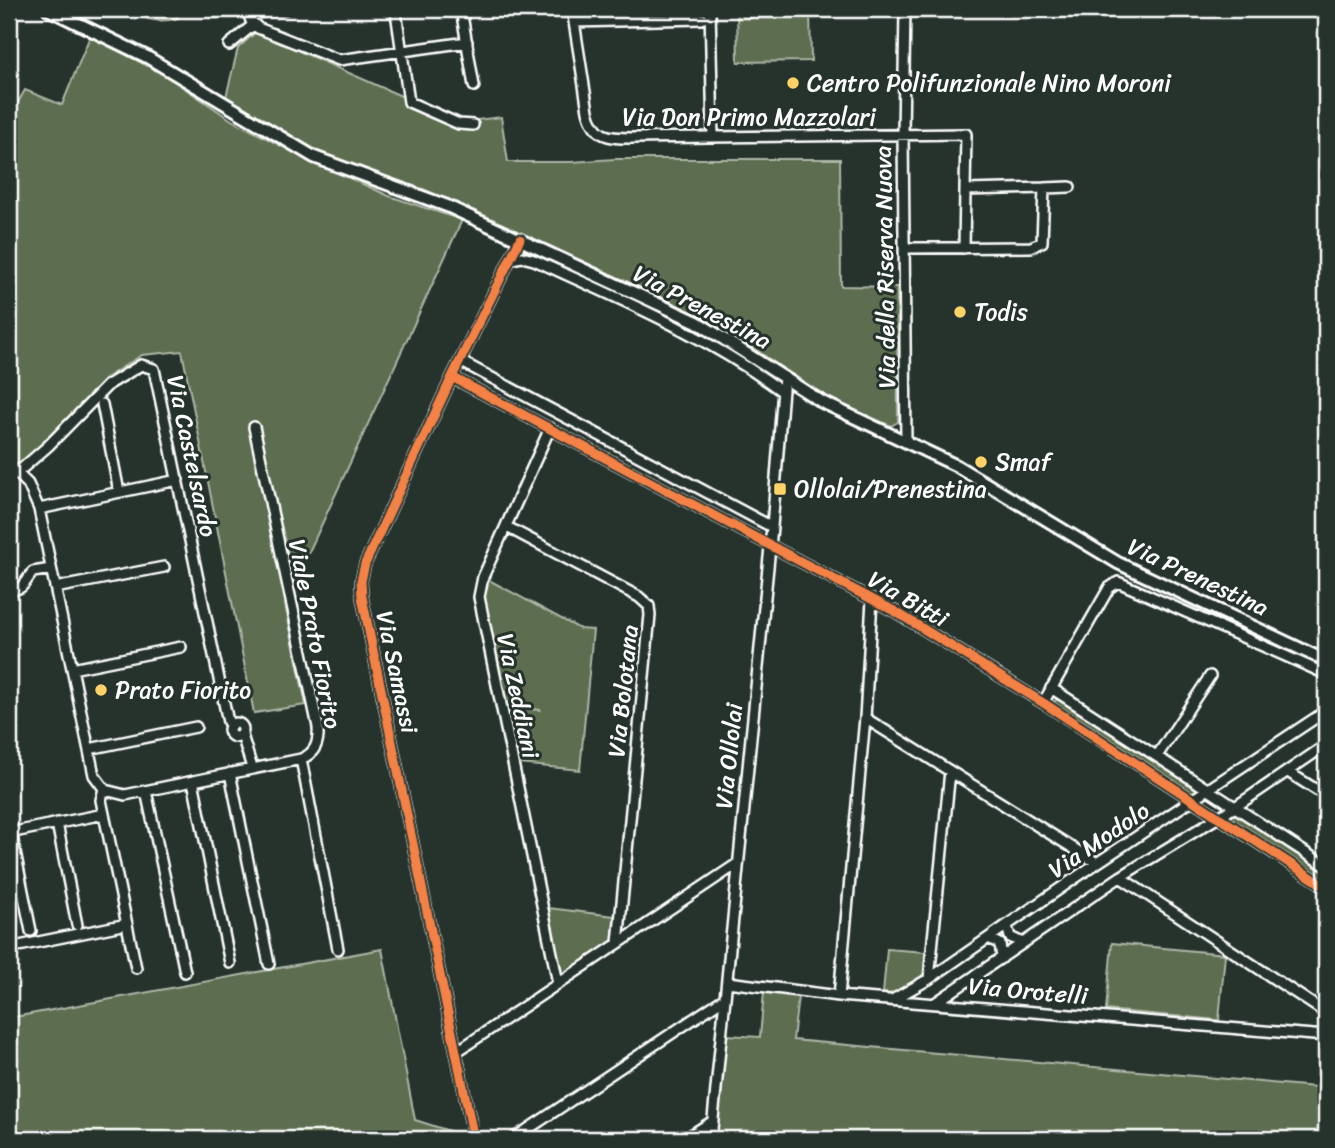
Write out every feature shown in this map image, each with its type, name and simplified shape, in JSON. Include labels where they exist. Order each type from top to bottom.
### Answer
[{"type":"main road","name":"Via Prenestina","points":[[48,9],[147,57],[314,157],[421,195],[697,322],[822,402],[967,472],[1136,572],[1312,660],[1326,661]]},
{"type":"street","points":[[285,9],[247,11],[253,24],[339,60],[467,42]]},
{"type":"street","points":[[461,9],[474,86]]},
{"type":"street","name":"Via Don Primo Mazzolari","points":[[572,9],[588,111],[598,132],[624,138],[966,134],[965,190]]},
{"type":"street","points":[[710,9],[712,136]]},
{"type":"street","name":"Via della Riserva Nuova","points":[[905,9],[903,135],[906,441]]},
{"type":"street","points":[[396,12],[409,102],[459,124],[473,125]]},
{"type":"street","points":[[574,22],[702,19]]},
{"type":"street","points":[[229,45],[253,24]]},
{"type":"street","points":[[964,248],[965,190],[1070,187]]},
{"type":"street","points":[[904,248],[1031,247],[1040,244],[1044,234],[1044,188]]},
{"type":"street","name":"Via Samassi","points":[[474,1139],[360,581],[365,564],[452,377],[520,239]]},
{"type":"street","points":[[511,259],[531,258],[681,328],[732,357],[783,392]]},
{"type":"street","points":[[460,360],[772,527]]},
{"type":"street","name":"Via Castelsardo","points":[[18,472],[48,446],[108,385],[136,366],[144,364],[153,368],[228,722],[232,725],[229,730],[236,737],[242,735],[252,768]]},
{"type":"street","name":"Via Bitti","points":[[452,377],[872,600],[1043,703],[1326,887]]},
{"type":"street","name":"Via Ollolai","points":[[711,1139],[772,527],[784,377]]},
{"type":"street","points":[[102,404],[119,492]]},
{"type":"street","name":"Viale Prato Fiorito","points":[[104,789],[121,795],[146,791],[301,759],[316,748],[318,727],[254,427]]},
{"type":"street","name":"Via Zeddiani","points":[[550,428],[481,582],[479,600],[558,983]]},
{"type":"street","points":[[9,465],[32,489],[39,509],[93,775],[104,789],[101,797],[104,814],[136,968]]},
{"type":"street","points":[[39,509],[178,480]]},
{"type":"street","name":"Via Bolotana","points":[[507,527],[639,597],[649,606],[618,943]]},
{"type":"street","points":[[55,588],[164,567]]},
{"type":"street","points":[[9,588],[17,589],[24,585],[33,572],[51,569]]},
{"type":"street","points":[[1043,703],[1115,582],[1124,583],[1312,660],[1326,674]]},
{"type":"street","points":[[839,996],[865,718],[872,600]]},
{"type":"street","points":[[72,669],[181,647]]},
{"type":"street","points":[[1157,757],[1210,676]]},
{"type":"street","points":[[1051,688],[1326,866]]},
{"type":"street","name":"Via Modolo","points":[[892,1000],[929,979],[1097,863],[1326,711]]},
{"type":"street","points":[[865,718],[1097,863]]},
{"type":"street","points":[[1314,720],[1326,725]]},
{"type":"street","points":[[89,749],[196,727]]},
{"type":"street","name":"Via Modolo","points":[[935,1003],[1119,877],[1235,807],[1326,745]]},
{"type":"street","points":[[301,759],[338,949]]},
{"type":"street","points":[[929,979],[950,771]]},
{"type":"street","points":[[1288,772],[1326,796]]},
{"type":"street","points":[[230,773],[269,964]]},
{"type":"street","points":[[193,781],[230,963]]},
{"type":"street","points":[[146,791],[184,972]]},
{"type":"street","points":[[31,931],[10,832],[104,814]]},
{"type":"street","points":[[57,823],[77,925]]},
{"type":"street","points":[[456,1052],[737,864]]},
{"type":"street","points":[[1119,877],[1326,1013]]},
{"type":"street","points":[[9,948],[127,924]]},
{"type":"street","points":[[1007,926],[1010,937],[1023,943]]},
{"type":"street","points":[[989,938],[1000,944],[1002,958]]},
{"type":"street","name":"Via Orotelli","points":[[727,982],[839,996],[1326,1036]]},
{"type":"street","points":[[513,1139],[724,998]]},
{"type":"street","points":[[685,1139],[713,1121]]},
{"type":"green space","points":[[125,9],[176,9],[178,18],[151,20]]},
{"type":"green space","points":[[737,9],[810,9],[811,61],[738,62]]},
{"type":"green space","points":[[256,32],[460,122],[501,117],[508,162],[840,159],[841,286],[897,287],[898,422],[891,426],[841,404],[812,388],[734,335],[665,299],[423,189],[328,157],[226,97],[238,48]]},
{"type":"green space","points":[[90,36],[165,75],[233,121],[301,156],[389,196],[462,220],[285,604],[306,705],[254,713],[182,351],[142,355],[107,377],[9,475],[9,118],[25,90],[62,105]]},
{"type":"green space","points":[[487,579],[580,629],[593,630],[580,770],[519,764],[512,736],[518,734],[517,728],[510,726],[506,708],[541,710],[505,706],[481,592]]},
{"type":"green space","points":[[1060,699],[1201,789],[1197,795],[1191,794],[1056,707],[1054,701]]},
{"type":"green space","points":[[1233,812],[1326,871],[1326,881],[1233,821],[1230,816]]},
{"type":"green space","points":[[548,908],[614,916],[613,942],[560,976]]},
{"type":"green space","points":[[1112,943],[1225,954],[1219,1020],[1106,1010]]},
{"type":"green space","points":[[382,949],[415,1120],[468,1139],[415,1139],[412,1134],[403,1139],[9,1139],[9,1003],[14,1017]]},
{"type":"green space","points":[[887,949],[925,952],[924,974],[895,994],[883,993]]},
{"type":"green space","points":[[764,992],[798,996],[793,1040],[1326,1088],[1326,1139],[714,1139],[727,1035],[760,1037]]},
{"type":"cycle path","points":[[474,1139],[362,597],[361,581],[365,564],[520,239]]},
{"type":"cycle path","points":[[452,377],[896,612],[1045,704],[1326,887]]},
{"type":"place","name":"Centro Polifunzionale Nino Moroni","points":[[793,83]]},
{"type":"place","name":"Todis","points":[[960,312]]},
{"type":"place","name":"Smaf","points":[[981,462]]},
{"type":"place","name":"Ollolai/Prenestina","points":[[780,489]]},
{"type":"place","name":"Prato Fiorito","points":[[101,690]]}]
